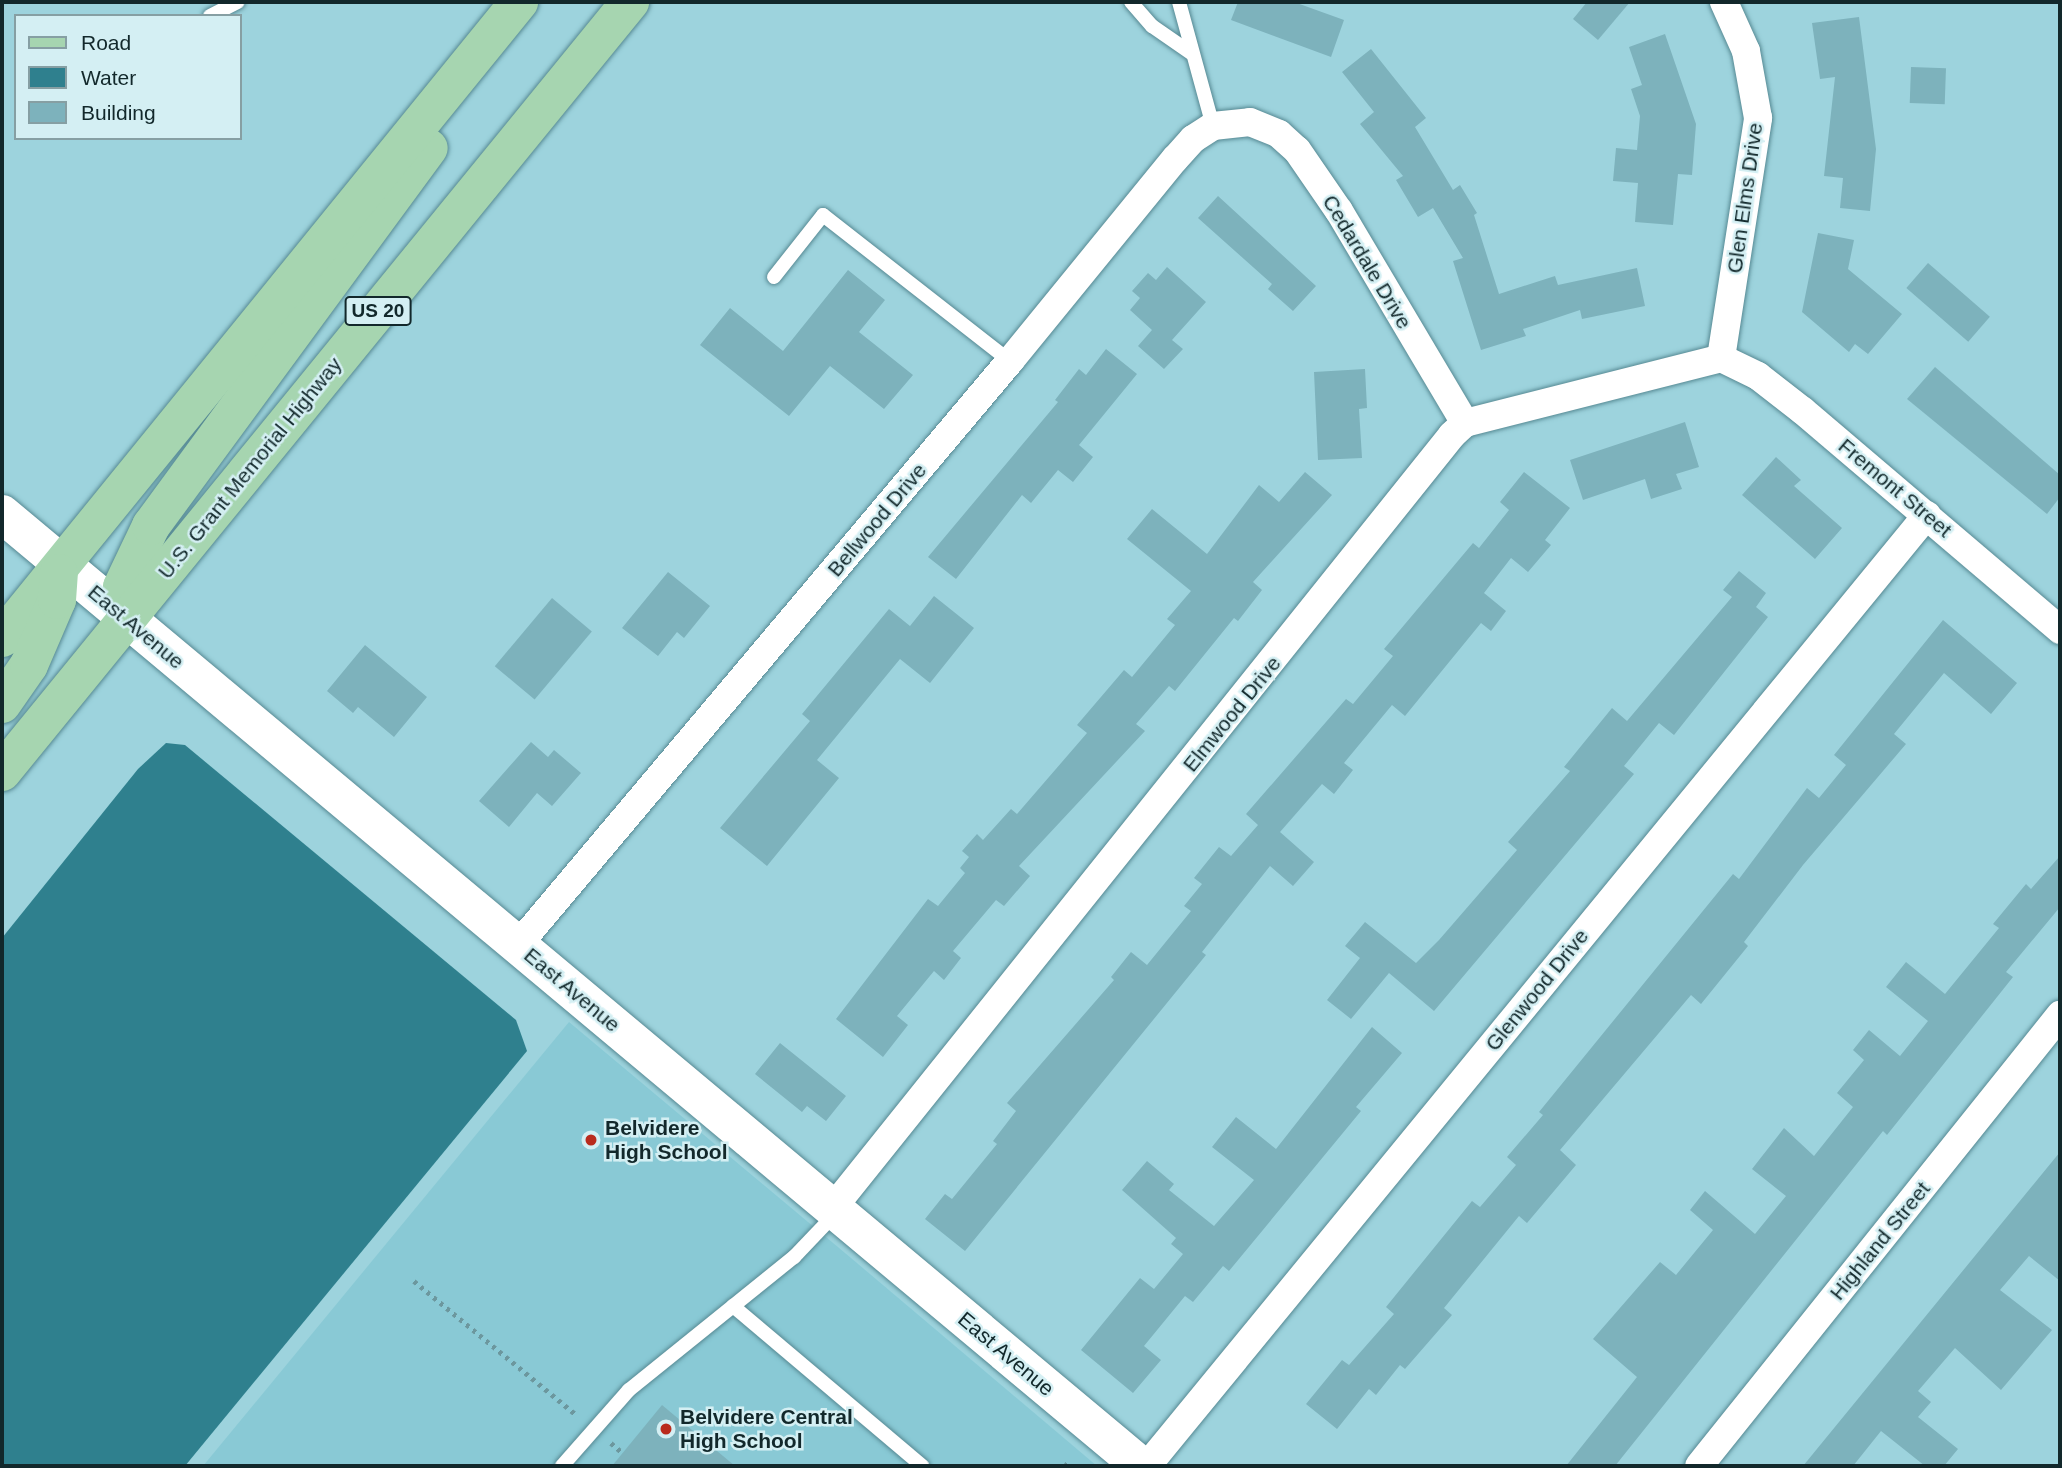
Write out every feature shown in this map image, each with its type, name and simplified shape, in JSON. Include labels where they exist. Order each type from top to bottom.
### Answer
[{"type":"main road","points":[[2,638],[519,2]]},
{"type":"main road","points":[[126,620],[122,587],[151,526],[418,165],[528,2]]},
{"type":"main road","name":"U.S. Grant Memorial Highway","points":[[2,772],[631,2]]},
{"type":"main road","points":[[2,704],[29,665],[57,600],[60,564]]},
{"type":"street","name":"Glen Elms Drive","points":[[1721,358],[1758,118],[1746,51],[1724,2]]},
{"type":"street","name":"Cedardale Drive","points":[[1213,126],[1250,122],[1279,134],[1297,150],[1465,423]]},
{"type":"street","name":"Bellwood Drive","points":[[518,945],[1010,361],[1175,159],[1193,139],[1213,126]]},
{"type":"street","points":[[1465,423],[1721,358]]},
{"type":"street","name":"Fremont Street","points":[[1721,358],[1758,376],[2060,629]]},
{"type":"street","name":"Elmwood Drive","points":[[834,1211],[1465,423]]},
{"type":"street","name":"East Avenue","points":[[2,514],[1140,1466]]},
{"type":"street","name":"Glenwood Drive","points":[[1147,1466],[1927,515]]},
{"type":"street","name":"Highland Street","points":[[1699,1466],[2060,1015]]},
{"type":"lane","points":[[214,14],[238,2]]},
{"type":"lane","points":[[1130,2],[1152,26],[1191,53]]},
{"type":"lane","points":[[1179,2],[1213,126]]},
{"type":"lane","points":[[774,277],[823,215],[1010,361]]},
{"type":"lane","points":[[562,1466],[629,1390],[801,1251],[834,1211]]},
{"type":"lane","points":[[733,1306],[922,1466]]},
{"type":"path","points":[[414,1281],[583,1420]]},
{"type":"path","points":[[611,1443],[622,1453]]},
{"type":"path","points":[[1065,1466],[1070,1460]]},
{"type":"shaded area","name":"Belvidere High School","points":[[569,1022],[851,1258],[1097,1466],[203,1466]]},
{"type":"water","points":[[166,743],[185,745],[516,1020],[527,1051],[185,1466],[2,1466],[2,938],[138,769]]},
{"type":"building","points":[[1238,2],[1294,2],[1344,20],[1331,57],[1231,20]]},
{"type":"building","points":[[1587,2],[1630,2],[1598,40],[1573,19]]},
{"type":"building","points":[[1859,17],[1876,149],[1870,211],[1840,208],[1843,178],[1824,176],[1835,77],[1820,79],[1812,23]]},
{"type":"building","points":[[1665,34],[1696,124],[1692,175],[1678,174],[1673,225],[1635,222],[1638,183],[1613,181],[1616,148],[1637,150],[1640,116],[1631,89],[1642,85],[1629,47]]},
{"type":"building","points":[[1371,49],[1426,118],[1415,127],[1453,190],[1460,185],[1477,213],[1474,215],[1499,294],[1555,276],[1558,285],[1637,268],[1645,306],[1582,319],[1580,310],[1523,329],[1526,336],[1481,350],[1453,261],[1463,258],[1433,208],[1418,217],[1396,180],[1403,176],[1360,124],[1374,112],[1342,72]]},
{"type":"building","points":[[1911,67],[1946,68],[1945,104],[1910,103]]},
{"type":"building","points":[[1218,196],[1316,286],[1293,311],[1268,289],[1272,284],[1198,218]]},
{"type":"building","points":[[1818,233],[1854,240],[1848,269],[1902,314],[1868,354],[1855,344],[1849,352],[1802,312]]},
{"type":"building","points":[[1928,263],[1990,317],[1968,342],[1906,288]]},
{"type":"building","points":[[1167,267],[1206,302],[1172,340],[1183,349],[1164,369],[1138,346],[1152,330],[1130,310],[1140,298],[1132,291],[1148,273],[1156,280]]},
{"type":"building","points":[[848,270],[885,300],[859,332],[913,375],[884,409],[830,366],[789,416],[700,345],[730,308],[783,351]]},
{"type":"building","points":[[1106,349],[1137,374],[1079,445],[1093,457],[1073,482],[1058,470],[1031,503],[1022,495],[956,579],[928,557],[1058,402],[1055,400],[1079,369],[1086,375]]},
{"type":"building","points":[[1935,367],[2060,475],[2060,497],[2047,514],[1907,399]]},
{"type":"building","points":[[1365,369],[1367,408],[1359,409],[1362,458],[1318,460],[1314,372]]},
{"type":"building","points":[[1685,422],[1699,467],[1676,474],[1682,489],[1651,499],[1645,479],[1583,500],[1570,460]]},
{"type":"building","points":[[1776,457],[1801,480],[1794,486],[1842,528],[1815,559],[1742,495]]},
{"type":"building","points":[[1305,472],[1332,495],[1253,582],[1262,590],[1238,621],[1234,618],[1175,691],[1169,686],[1136,724],[1145,731],[1019,866],[1030,876],[1004,906],[996,900],[953,951],[961,958],[944,980],[934,971],[897,1016],[908,1025],[883,1057],[836,1019],[928,899],[938,906],[965,873],[960,868],[969,857],[962,851],[977,834],[983,840],[1011,809],[1017,814],[1087,733],[1077,725],[1124,670],[1132,677],[1175,625],[1167,619],[1191,591],[1127,539],[1152,509],[1207,554],[1259,485],[1279,502]]},
{"type":"building","points":[[1524,472],[1570,508],[1545,540],[1551,545],[1528,572],[1511,558],[1484,593],[1506,611],[1491,631],[1481,623],[1405,716],[1392,705],[1344,763],[1353,770],[1334,794],[1322,784],[1280,832],[1314,862],[1293,886],[1270,866],[1202,952],[1206,955],[965,1251],[925,1219],[945,1194],[952,1199],[997,1144],[993,1141],[1016,1111],[1007,1103],[1114,980],[1111,977],[1131,952],[1147,965],[1191,911],[1184,906],[1202,884],[1194,878],[1219,847],[1231,856],[1258,825],[1246,814],[1346,699],[1353,704],[1393,656],[1384,649],[1473,543],[1479,548],[1509,510],[1500,502]]},
{"type":"building","points":[[1739,571],[1766,593],[1756,607],[1768,617],[1674,735],[1659,723],[1624,766],[1634,774],[1434,1011],[1389,973],[1351,1019],[1327,1000],[1360,958],[1345,946],[1365,922],[1416,963],[1439,940],[1517,850],[1508,842],[1570,771],[1564,767],[1612,708],[1627,721],[1732,597],[1723,590]]},
{"type":"building","points":[[668,572],[710,606],[684,638],[677,632],[658,656],[622,628]]},
{"type":"building","points":[[934,596],[974,628],[930,683],[900,659],[817,760],[839,778],[767,866],[720,828],[810,721],[802,714],[889,609],[910,626]]},
{"type":"building","points":[[552,598],[592,631],[535,700],[495,666]]},
{"type":"building","points":[[1943,620],[2017,683],[1991,714],[1944,673],[1894,734],[1906,744],[1803,865],[1744,942],[1748,946],[1701,1004],[1691,995],[1560,1150],[1576,1165],[1527,1223],[1519,1216],[1444,1308],[1452,1315],[1405,1369],[1400,1365],[1376,1395],[1369,1389],[1337,1429],[1306,1404],[1342,1360],[1349,1365],[1394,1314],[1386,1307],[1472,1201],[1480,1207],[1516,1165],[1507,1157],[1543,1115],[1539,1112],[1733,874],[1739,879],[1807,788],[1819,798],[1846,765],[1834,755]]},
{"type":"building","points":[[365,645],[427,697],[394,737],[358,707],[353,713],[327,691]]},
{"type":"building","points":[[531,742],[548,757],[554,750],[581,773],[552,806],[537,793],[509,827],[479,801]]},
{"type":"building","points":[[2060,856],[2060,907],[2006,972],[2013,977],[1887,1135],[1883,1131],[1615,1466],[1566,1466],[1637,1377],[1593,1339],[1660,1262],[1676,1275],[1713,1230],[1690,1210],[1705,1191],[1755,1234],[1786,1196],[1752,1169],[1784,1128],[1814,1156],[1853,1107],[1837,1093],[1864,1060],[1853,1050],[1869,1030],[1900,1056],[1928,1021],[1886,987],[1906,962],[1945,994],[1999,928],[1993,924],[2026,884],[2031,889]]},
{"type":"building","points":[[1372,1027],[1402,1053],[1356,1107],[1361,1111],[1229,1271],[1223,1266],[1193,1302],[1185,1296],[1144,1346],[1161,1360],[1133,1393],[1081,1350],[1140,1278],[1154,1289],[1183,1254],[1171,1244],[1176,1238],[1122,1190],[1147,1161],[1174,1184],[1169,1190],[1214,1226],[1254,1180],[1212,1147],[1236,1117],[1276,1149]]},
{"type":"building","points":[[780,1043],[846,1096],[826,1121],[807,1106],[802,1112],[755,1074]]},
{"type":"building","points":[[2060,1152],[2060,1281],[2029,1256],[2000,1290],[2052,1330],[2001,1390],[1955,1348],[1918,1391],[1931,1402],[1918,1417],[1958,1449],[1944,1466],[1925,1466],[1881,1431],[1853,1466],[1803,1466]]},
{"type":"building","name":"Belvidere Central High School","points":[[662,1405],[735,1466],[612,1466]]},
{"type":"place","name":"Belvidere High School","points":[[591,1140]]},
{"type":"place","name":"Belvidere Central High School","points":[[666,1429]]}]
